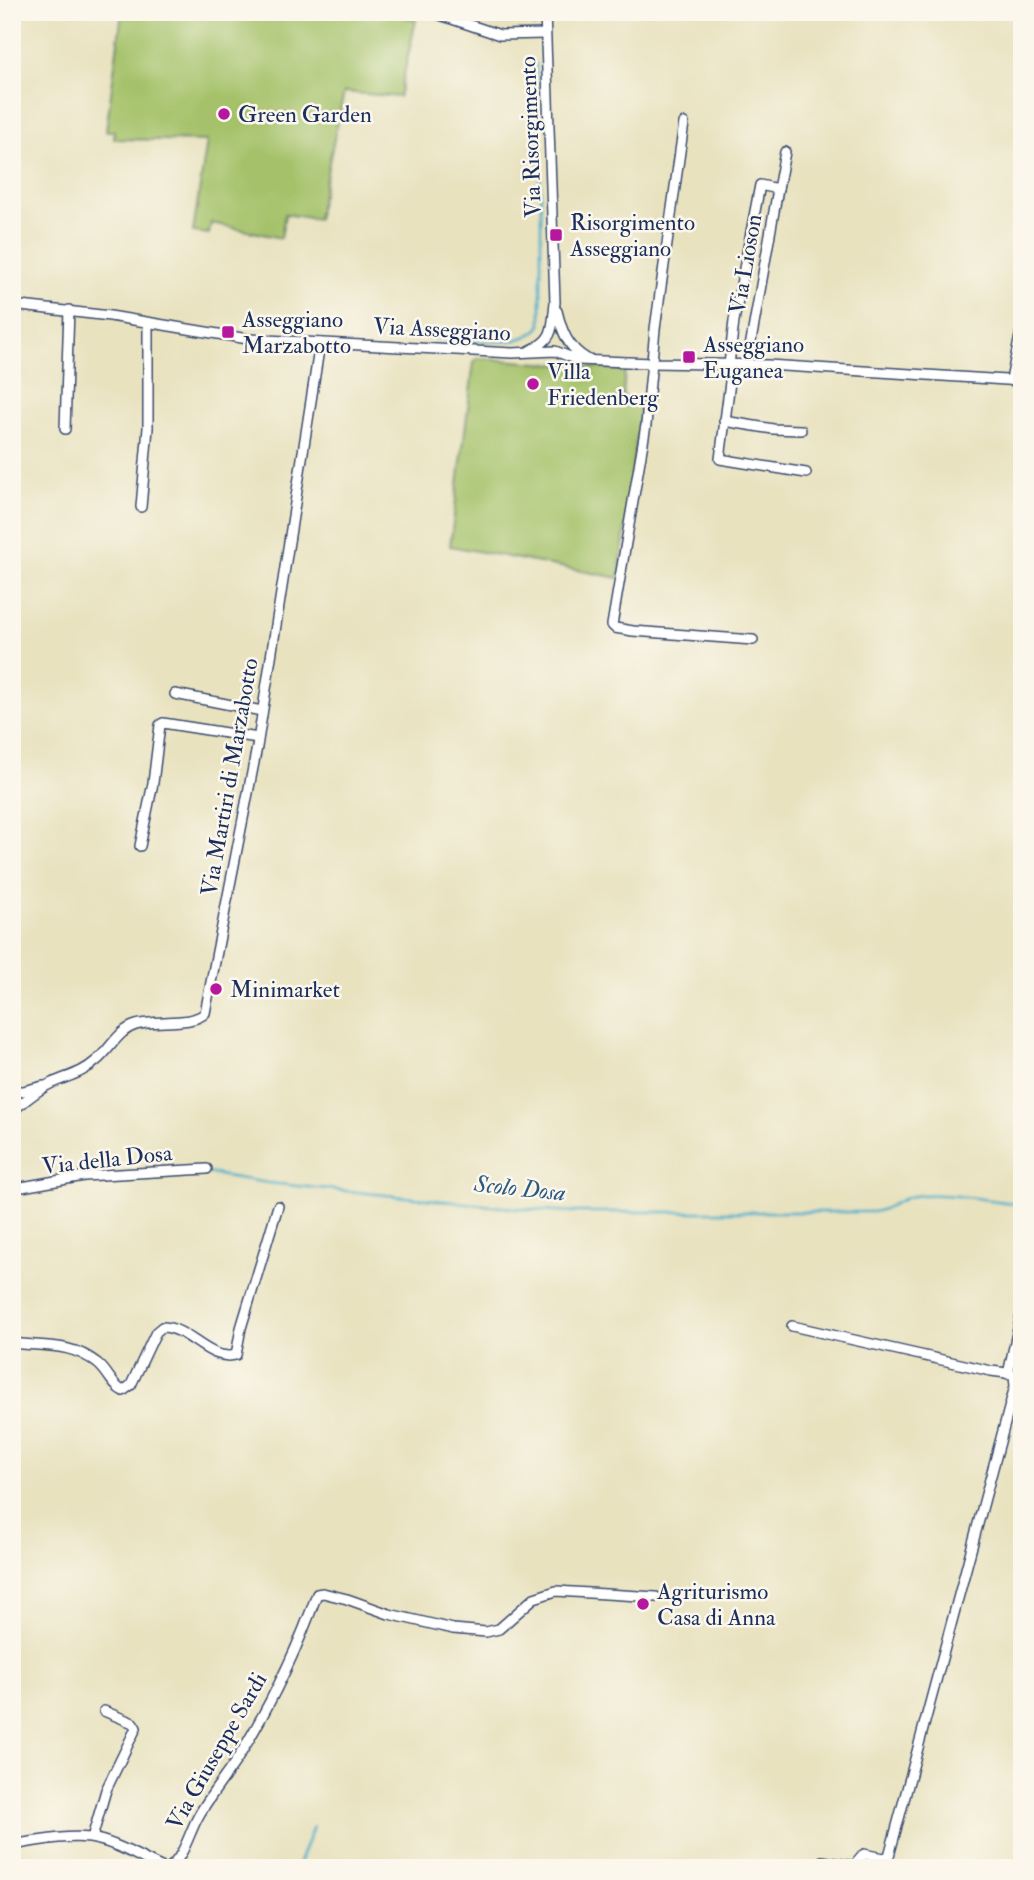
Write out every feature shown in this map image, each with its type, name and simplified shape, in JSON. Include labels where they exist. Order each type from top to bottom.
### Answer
[{"type":"street","points":[[431,12],[500,35],[545,34]]},
{"type":"street","name":"Via Risorgimento","points":[[545,12],[555,302],[549,338]]},
{"type":"street","points":[[684,123],[646,425],[612,625],[615,628],[753,640]]},
{"type":"street","points":[[778,189],[785,152]]},
{"type":"street","name":"Via Lioson","points":[[729,365],[734,321],[760,185],[778,189],[747,364]]},
{"type":"street","name":"Via Risorgimento","points":[[555,302],[564,337]]},
{"type":"street","name":"Via Asseggiano","points":[[12,305],[69,310],[233,337],[524,353],[556,351],[588,360],[747,364],[1022,381]]},
{"type":"street","points":[[65,429],[69,310]]},
{"type":"street","points":[[141,507],[148,428],[148,323]]},
{"type":"street","points":[[1011,380],[1022,326]]},
{"type":"street","name":"Via Asseggiano","points":[[524,353],[557,333],[564,337]]},
{"type":"street","points":[[549,338],[549,347],[556,351],[565,347],[564,337]]},
{"type":"street","points":[[564,337],[588,360]]},
{"type":"street","name":"Via Martiri di Marzabotto","points":[[26,1096],[51,1083],[79,1074],[97,1061],[121,1034],[134,1025],[192,1020],[205,1013],[258,738],[320,343]]},
{"type":"street","points":[[729,365],[730,382],[719,459],[806,473]]},
{"type":"street","points":[[724,421],[773,429],[801,430]]},
{"type":"street","points":[[175,694],[262,711]]},
{"type":"street","points":[[140,846],[153,783],[160,725],[163,723],[258,738]]},
{"type":"street","points":[[12,1091],[26,1096],[12,1111]]},
{"type":"street","name":"Via della Dosa","points":[[12,1183],[22,1187],[84,1176],[207,1170]]},
{"type":"street","points":[[12,1343],[62,1346],[75,1350],[96,1361],[118,1389],[123,1391],[131,1385],[156,1332],[162,1327],[176,1330],[222,1357],[236,1355],[241,1328],[278,1206]]},
{"type":"street","points":[[822,1861],[850,1866],[857,1863],[864,1854],[883,1858],[889,1856],[1015,1385],[1022,1310]]},
{"type":"street","points":[[792,1326],[1014,1375]]},
{"type":"street","name":"Via Giuseppe Sardi","points":[[169,1868],[177,1859],[203,1808],[260,1722],[301,1637],[317,1594],[323,1593],[389,1614],[453,1629],[486,1632],[499,1629],[534,1598],[556,1591],[656,1597]]},
{"type":"street","points":[[92,1838],[106,1790],[136,1728],[133,1723],[104,1711]]},
{"type":"street","points":[[12,1845],[65,1838],[92,1838],[124,1849],[163,1868]]},
{"type":"green space","name":"Green Garden","points":[[122,12],[392,12],[416,20],[399,97],[344,92],[317,219],[285,214],[281,238],[211,223],[209,234],[193,232],[207,141],[114,139],[114,131],[106,131]]},
{"type":"green space","points":[[478,358],[625,370],[623,397],[641,402],[619,578],[450,546],[474,362]]},
{"type":"waterway","points":[[534,12],[534,27]]},
{"type":"waterway","points":[[432,338],[506,341],[520,339],[541,325],[541,209],[536,63]]},
{"type":"waterway","name":"Scolo Dosa","points":[[206,1173],[268,1183],[573,1212],[873,1212],[908,1197],[925,1195],[1022,1204]]},
{"type":"waterway","name":"Scolo Dosa","points":[[12,1188],[22,1191]]},
{"type":"waterway","points":[[297,1868],[313,1827]]},
{"type":"place","name":"Green Garden","points":[[224,114]]},
{"type":"place","name":"Risorgimento Asseggiano","points":[[556,235]]},
{"type":"place","name":"Asseggiano Marzabotto","points":[[228,332]]},
{"type":"place","name":"Asseggiano Euganea","points":[[689,357]]},
{"type":"place","name":"Villa Friedenberg","points":[[533,384]]},
{"type":"place","name":"Minimarket","points":[[216,989]]},
{"type":"place","name":"Agriturismo Casa di Anna","points":[[643,1604]]}]
